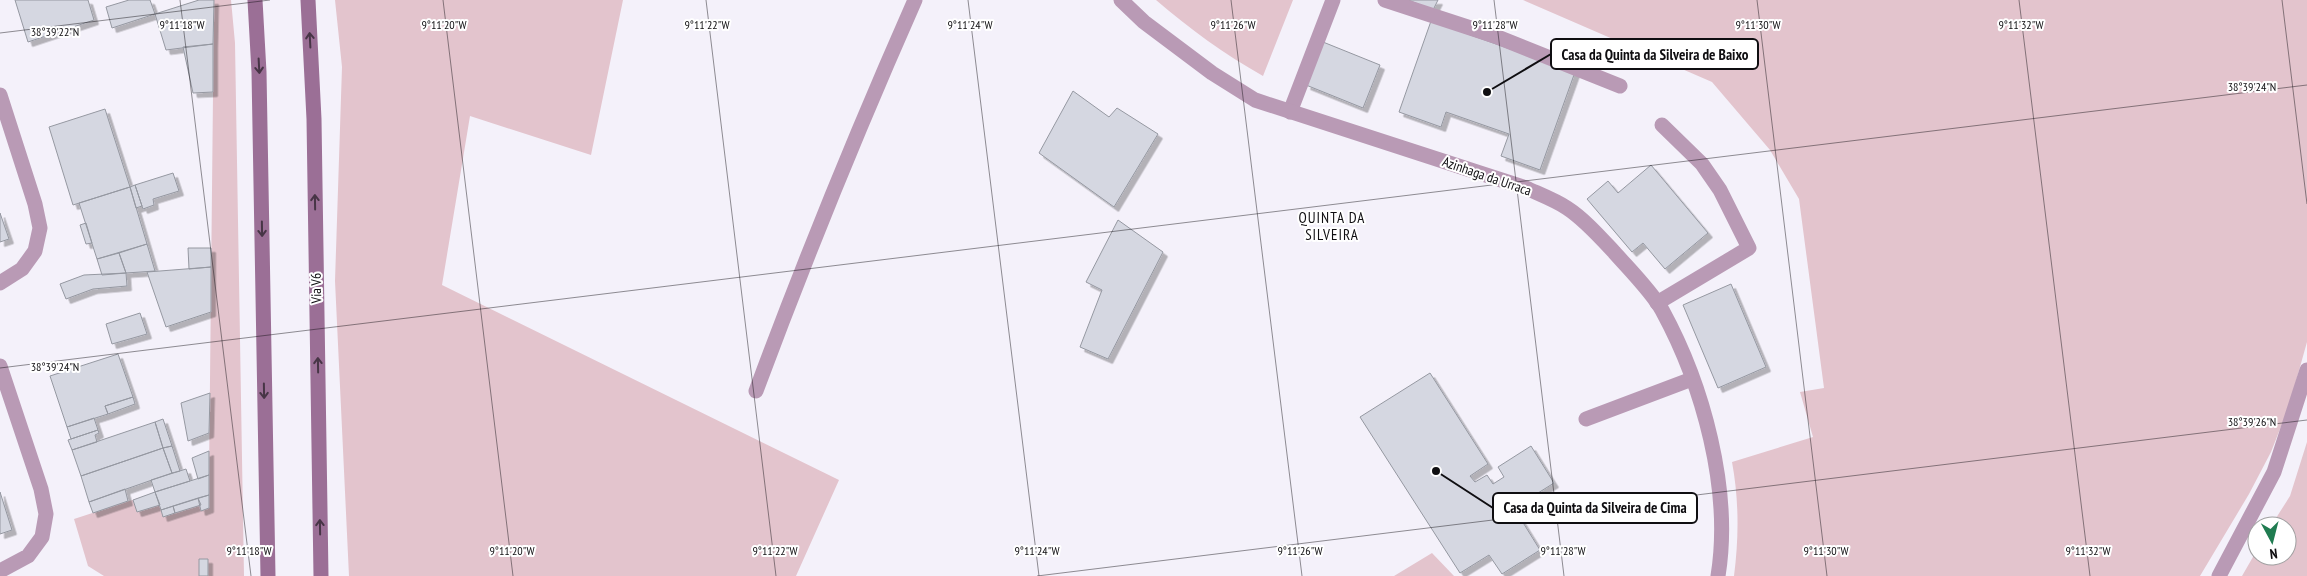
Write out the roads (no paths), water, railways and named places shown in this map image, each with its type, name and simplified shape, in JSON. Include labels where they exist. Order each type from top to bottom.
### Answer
[{"type":"main road","points":[[255,0],[259,72],[268,576]]},
{"type":"main road","name":"Via V6","points":[[308,0],[314,119],[321,576]]},
{"type":"street","points":[[756,391],[804,260],[856,134],[915,0]]},
{"type":"street","name":"Azinhaga da Urraca","points":[[1121,0],[1144,22],[1212,73],[1255,100],[1526,188],[1567,208],[1598,234],[1657,303],[1666,317],[1705,414],[1717,469],[1721,512],[1718,576]]},
{"type":"street","points":[[1290,112],[1333,0]]},
{"type":"street","points":[[1385,0],[1495,36],[1620,86]]},
{"type":"street","points":[[0,95],[35,204],[40,228],[35,251],[22,269],[0,283]]},
{"type":"street","points":[[1657,303],[1749,248],[1720,190],[1702,164],[1662,124]]},
{"type":"street","points":[[0,366],[41,489],[46,514],[42,537],[28,556],[0,571]]},
{"type":"street","points":[[2219,576],[2274,472],[2307,370]]},
{"type":"street","points":[[1586,419],[1692,379]]},
{"type":"place","name":"Casa da Quinta da Silveira de Baixo","points":[[1487,92]]},
{"type":"place","name":"Casa da Quinta da Silveira de Cima","points":[[1436,471]]},
{"type":"district","name":"QUINTA DA SILVEIRA","points":[[1332,226]]}]
